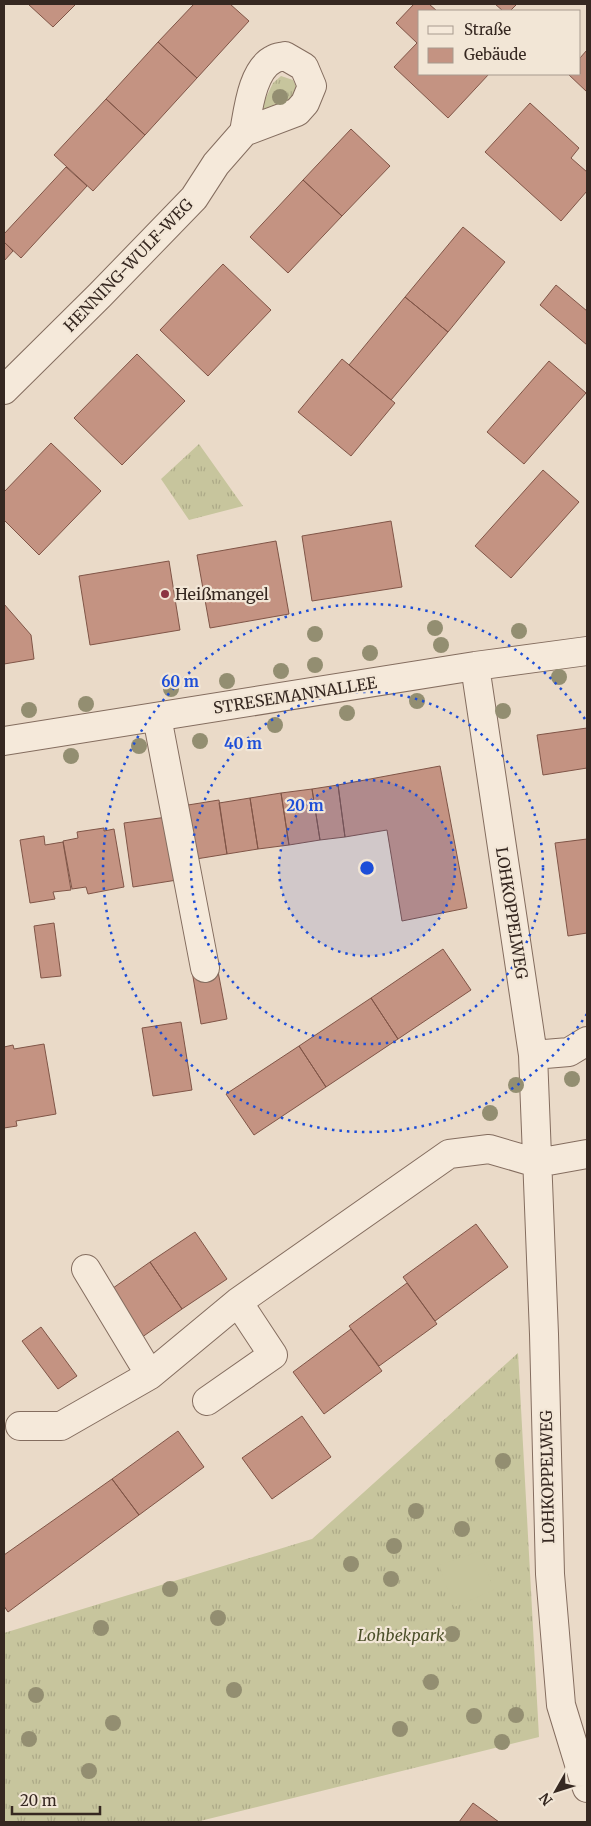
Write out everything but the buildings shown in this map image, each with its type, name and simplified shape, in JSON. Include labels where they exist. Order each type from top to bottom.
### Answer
[{"type":"street","name":"HENNING-WULF-WEG","points":[[4,390],[194,198],[216,164],[244,132]]},
{"type":"street","name":"STRESEMANNALLEE","points":[[4,741],[475,666],[587,651]]},
{"type":"street","name":"LOHKOPPELWEG","points":[[475,666],[534,1055],[536,1162],[544,1334],[553,1629],[561,1705],[587,1788]]},
{"type":"street","points":[[157,717],[205,968]]},
{"type":"street","points":[[534,1055],[569,1052],[587,1041]]},
{"type":"street","points":[[20,1426],[62,1426],[150,1375],[238,1302],[449,1154],[489,1149],[536,1162],[587,1154]]},
{"type":"street","points":[[86,1269],[150,1375]]},
{"type":"street","points":[[207,1401],[273,1355],[238,1302]]},
{"type":"green space","points":[[281,76],[293,80],[299,92],[295,100],[259,112],[273,83]]},
{"type":"green space","points":[[199,444],[243,506],[189,520],[161,479]]},
{"type":"green space","name":"Lohbekpark","points":[[518,1353],[539,1737],[196,1822],[4,1822],[4,1633],[312,1539]]},
{"type":"green space","points":[[480,1551],[494,1590],[454,1607],[439,1565]]},
{"type":"place","name":"Heißmangel","points":[[165,594]]}]
